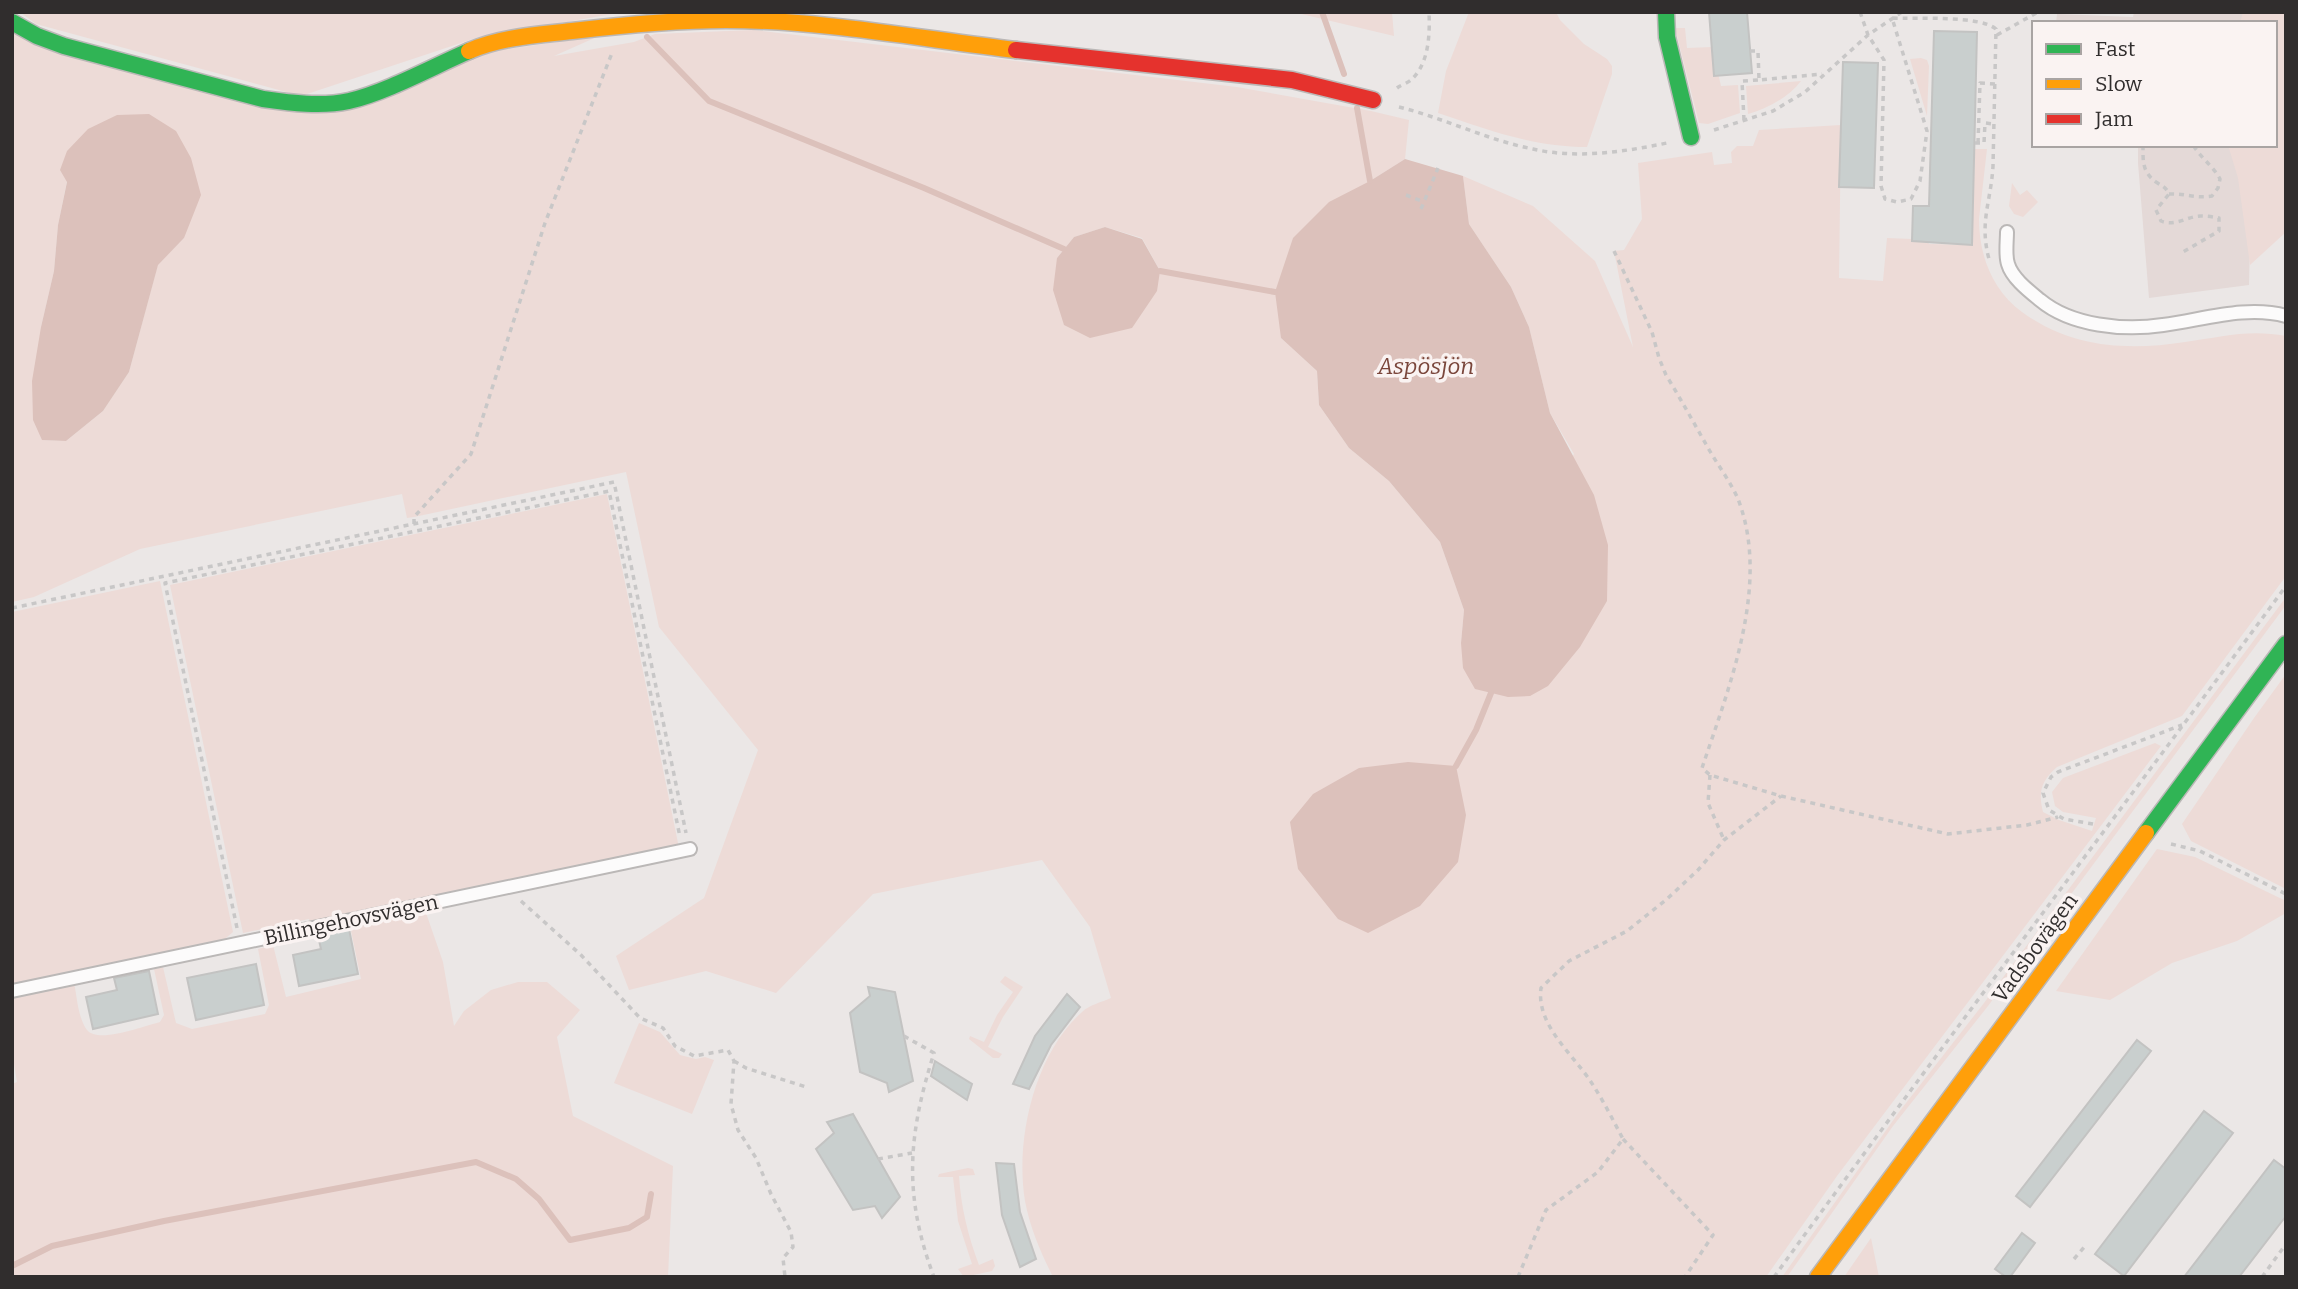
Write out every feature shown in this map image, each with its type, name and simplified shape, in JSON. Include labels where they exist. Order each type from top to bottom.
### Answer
[{"type":"street","points":[[1666,12],[1667,37],[1691,137]]},
{"type":"street","points":[[12,22],[24,30],[64,46],[263,99],[295,103],[322,103],[357,98],[480,46],[510,39],[629,24],[727,20],[844,29],[1292,80],[1373,100]]},
{"type":"street","name":"Vadsbovägen","points":[[1818,1277],[2286,644]]},
{"type":"lane","points":[[2007,232],[2008,266],[2023,286],[2048,306],[2074,318],[2099,324],[2161,326],[2247,312],[2286,316]]},
{"type":"lane","name":"Billingehovsvägen","points":[[12,991],[686,850]]},
{"type":"path","points":[[1373,100],[1411,80],[1423,62],[1428,43],[1429,12]]},
{"type":"path","points":[[1860,12],[1868,35],[1884,60],[1881,186],[1885,200],[1897,202],[1911,199],[1920,181],[1927,131],[1892,18]]},
{"type":"path","points":[[1373,100],[1533,149],[1581,154],[1614,152],[1691,137],[1773,111],[1805,92],[1868,35],[1902,12]]},
{"type":"path","points":[[1997,35],[2038,12]]},
{"type":"path","points":[[1892,18],[1968,20],[1991,25],[1996,29],[1992,185],[1984,220],[1990,264]]},
{"type":"path","points":[[414,524],[414,517],[471,454],[545,223],[615,45]]},
{"type":"path","points":[[1750,51],[1758,51],[1759,79]]},
{"type":"path","points":[[1744,120],[1742,81],[1824,74]]},
{"type":"path","points":[[1994,124],[1985,123],[1984,143],[1976,143],[1980,83],[1996,83]]},
{"type":"path","points":[[2143,147],[2146,173],[2166,188],[2169,194]]},
{"type":"path","points":[[2181,253],[2219,231],[2219,218],[2200,216],[2168,224],[2161,222],[2156,210],[2169,194],[2180,193],[2202,198],[2212,196],[2218,188],[2220,179],[2216,171],[2194,147]]},
{"type":"path","points":[[1421,209],[1438,168]]},
{"type":"path","points":[[1406,195],[1424,202]]},
{"type":"path","points":[[1614,251],[1652,331],[1658,358],[1666,375],[1737,497],[1746,524],[1750,576],[1748,604],[1723,705],[1702,768],[1710,775],[1781,796],[1948,834],[2027,825],[2059,817]]},
{"type":"path","points":[[12,608],[614,482],[686,850]]},
{"type":"path","points":[[240,943],[164,583],[609,492],[686,850]]},
{"type":"path","points":[[1774,1277],[1858,1158],[2029,933],[2286,586]]},
{"type":"path","points":[[2093,824],[2059,817],[2049,810],[2043,793],[2051,777],[2184,724]]},
{"type":"path","points":[[1710,775],[1708,803],[1724,840]]},
{"type":"path","points":[[1685,1277],[1713,1236],[1623,1139],[1590,1080],[1545,1017],[1541,988],[1570,961],[1627,931],[1668,899],[1724,840],[1781,796]]},
{"type":"path","points":[[2169,843],[2200,851],[2286,894]]},
{"type":"path","points":[[506,887],[581,956],[640,1018],[663,1028],[675,1046],[694,1056],[728,1050],[734,1061],[746,1068],[806,1087]]},
{"type":"path","points":[[904,1035],[934,1053],[919,1104],[912,1153],[918,1226],[934,1277]]},
{"type":"path","points":[[734,1061],[731,1104],[738,1130],[756,1158],[791,1232],[793,1247],[783,1258],[785,1277]]},
{"type":"path","points":[[1518,1277],[1546,1210],[1598,1172],[1623,1139]]},
{"type":"path","points":[[878,1159],[912,1153]]},
{"type":"path","points":[[2262,1277],[2286,1244]]},
{"type":"path","points":[[2074,1259],[2086,1245]]},
{"type":"shaded area","points":[[20,12],[624,12],[479,37],[301,96],[36,24]]},
{"type":"shaded area","points":[[1293,12],[1392,12],[1394,36]]},
{"type":"shaded area","points":[[1469,12],[1556,12],[1560,20],[1584,44],[1607,59],[1612,66],[1612,74],[1587,147],[1530,141],[1438,113],[1446,71]]},
{"type":"shaded area","points":[[2134,12],[2254,12],[2254,21],[2056,21],[2057,14],[2133,17]]},
{"type":"shaded area","points":[[2243,12],[2286,12],[2286,232],[2250,265],[2238,178],[2229,147],[2277,147],[2277,21],[2241,21]]},
{"type":"shaded area","points":[[1675,28],[1685,28],[1687,48],[1712,47],[1721,86],[1738,85],[1740,113],[1708,124],[1699,123]]},
{"type":"shaded area","points":[[12,30],[297,112],[486,52],[599,36],[554,56],[634,42],[655,34],[753,30],[1237,87],[1409,120],[1405,159],[1370,181],[1281,338],[1317,371],[1319,405],[1349,448],[1389,481],[1440,542],[1464,610],[1461,643],[1574,454],[1550,413],[1529,327],[1511,287],[1469,224],[1463,176],[1533,206],[1595,261],[1633,347],[1614,251],[1624,250],[1642,219],[1638,163],[1712,152],[1714,165],[1732,163],[1731,152],[1737,146],[1753,146],[1759,130],[1841,125],[1839,278],[1883,281],[1887,238],[1912,239],[1929,244],[1972,245],[1975,149],[1987,149],[1979,219],[1982,246],[1989,271],[2012,303],[2041,324],[2080,340],[2121,346],[2163,345],[2248,334],[2286,336],[2286,576],[2182,716],[2057,767],[2047,777],[2041,793],[2043,812],[2092,831],[2096,818],[2063,812],[2055,806],[2052,792],[2063,778],[2155,743],[2161,746],[1837,1176],[1766,1277],[1053,1277],[1036,1240],[1025,1201],[1023,1152],[1026,1126],[1040,1075],[1051,1051],[1065,1030],[1085,1010],[1111,998],[1090,927],[1042,860],[873,894],[776,993],[706,971],[629,990],[616,956],[704,898],[758,750],[659,627],[626,472],[407,518],[402,494],[140,549],[34,597],[12,602]],"holes":[[[67,181],[184,238],[158,264],[129,372],[103,411],[66,441],[43,440],[41,327],[54,271],[58,225]],[[1105,227],[1142,238],[1160,271],[1057,258],[1074,237]]]},
{"type":"shaded area","points":[[1910,59],[1927,60],[1929,66],[1927,116]]},
{"type":"shaded area","points":[[1801,81],[1777,102],[1748,114],[1746,86]]},
{"type":"shaded area","points":[[2138,147],[2252,147],[2249,285],[2149,298]]},
{"type":"shaded area","points":[[2012,183],[2020,195],[2027,190],[2038,202],[2023,217],[2014,214],[2009,206]]},
{"type":"shaded area","points":[[607,494],[679,848],[311,925],[309,919],[243,933],[170,585]]},
{"type":"shaded area","points":[[160,581],[233,932],[220,943],[12,985],[12,612]]},
{"type":"shaded area","points":[[2286,597],[2286,605],[1988,1006],[1893,1126],[1787,1277],[1782,1277],[1899,1112],[1984,1003]]},
{"type":"shaded area","points":[[2286,674],[2286,889],[2191,841],[2182,824]]},
{"type":"shaded area","points":[[2157,849],[2195,857],[2286,901],[2286,913],[2237,941],[2172,963],[2110,1000],[2056,991]]},
{"type":"shaded area","points":[[425,910],[443,962],[454,1026],[464,1011],[491,990],[518,982],[547,982],[580,1010],[557,1037],[573,1116],[673,1166],[668,1277],[12,1277],[12,1084],[17,1082],[12,1052],[12,996],[74,982],[80,1013],[87,1030],[101,1035],[122,1033],[160,1022],[164,1015],[154,969],[163,967],[176,1023],[192,1029],[265,1014],[269,1005],[258,949],[273,945],[286,997],[361,979],[350,926]]},
{"type":"shaded area","points":[[1005,976],[1023,987],[1003,1017],[988,1047],[1002,1054],[999,1058],[993,1058],[969,1039],[970,1036],[984,1042],[997,1015],[1013,992],[1000,982]]},
{"type":"shaded area","points":[[639,1023],[660,1032],[680,1055],[714,1060],[692,1114],[614,1083]]},
{"type":"shaded area","points":[[973,1169],[975,1175],[959,1176],[968,1232],[979,1265],[993,1259],[995,1266],[992,1271],[964,1277],[958,1269],[972,1264],[958,1221],[953,1177],[938,1177],[939,1174]]},
{"type":"shaded area","points":[[1871,1238],[1879,1277],[1844,1277]]},
{"type":"water","points":[[149,114],[176,131],[191,158],[201,195],[184,238],[158,265],[129,372],[103,411],[66,441],[42,440],[33,420],[32,381],[54,271],[58,225],[67,182],[60,170],[67,151],[88,129],[117,115]]},
{"type":"water","name":"Aspösjön","points":[[1405,159],[1463,176],[1469,224],[1511,287],[1529,327],[1550,413],[1594,495],[1608,545],[1607,601],[1580,647],[1548,686],[1530,696],[1508,697],[1475,689],[1463,668],[1461,643],[1464,610],[1440,542],[1389,481],[1349,448],[1319,405],[1317,371],[1281,338],[1275,292],[1293,238],[1329,202]]},
{"type":"water","points":[[1105,227],[1142,239],[1160,271],[1157,291],[1132,328],[1090,338],[1064,325],[1053,290],[1057,258],[1074,237]]},
{"type":"water","points":[[1408,762],[1456,766],[1466,815],[1458,862],[1420,906],[1368,933],[1338,919],[1298,869],[1290,822],[1313,794],[1359,768]]},
{"type":"building","points":[[1709,12],[1747,12],[1752,73],[1714,76]]},
{"type":"building","points":[[1934,31],[1977,32],[1972,245],[1912,241],[1913,206],[1929,206]]},
{"type":"building","points":[[1843,62],[1878,63],[1874,188],[1839,187]]},
{"type":"building","points":[[349,929],[358,974],[299,986],[293,955],[321,949],[318,936]]},
{"type":"building","points":[[256,964],[264,1005],[196,1020],[187,978]]},
{"type":"building","points":[[149,971],[158,1014],[93,1029],[86,997],[117,990],[114,978]]},
{"type":"building","points":[[868,987],[895,992],[913,1081],[889,1092],[887,1083],[860,1072],[850,1013],[870,996]]},
{"type":"building","points":[[1067,994],[1080,1007],[1051,1045],[1029,1089],[1013,1084],[1035,1036]]},
{"type":"building","points":[[2137,1040],[2151,1051],[2030,1207],[2016,1196]]},
{"type":"building","points":[[935,1061],[972,1084],[967,1100],[931,1076]]},
{"type":"building","points":[[2204,1111],[2233,1133],[2124,1276],[2095,1254]]},
{"type":"building","points":[[853,1114],[900,1197],[882,1218],[875,1206],[853,1210],[816,1149],[834,1133],[827,1122]]},
{"type":"building","points":[[2274,1160],[2286,1169],[2286,1216],[2239,1277],[2184,1277]]},
{"type":"building","points":[[996,1163],[1014,1164],[1020,1212],[1036,1259],[1020,1267],[1002,1215]]},
{"type":"building","points":[[2022,1233],[2035,1243],[2010,1277],[2006,1277],[1995,1269]]},
{"type":"waterway","points":[[1322,12],[1344,74]]},
{"type":"waterway","points":[[647,37],[709,101],[924,188],[1064,249]]},
{"type":"waterway","points":[[1357,108],[1370,181]]},
{"type":"waterway","points":[[1160,271],[1275,292]]},
{"type":"waterway","points":[[1456,766],[1476,730],[1491,693]]},
{"type":"waterway","points":[[12,1266],[52,1246],[164,1221],[476,1162],[516,1179],[539,1199],[570,1240],[629,1228],[647,1217],[651,1194]]},
{"type":"traffic: fast","points":[[1666,12],[1667,37],[1691,137]]},
{"type":"traffic: fast","points":[[12,22],[37,36],[64,46],[263,99],[306,104],[338,103],[364,97],[469,51]]},
{"type":"traffic: fast","points":[[2146,833],[2286,644]]},
{"type":"traffic: slow","points":[[469,51],[533,35],[649,23],[726,20],[798,23],[1016,50]]},
{"type":"traffic: slow","points":[[1818,1277],[2146,833]]},
{"type":"traffic: jam","points":[[1016,50],[1292,80],[1373,100]]}]
